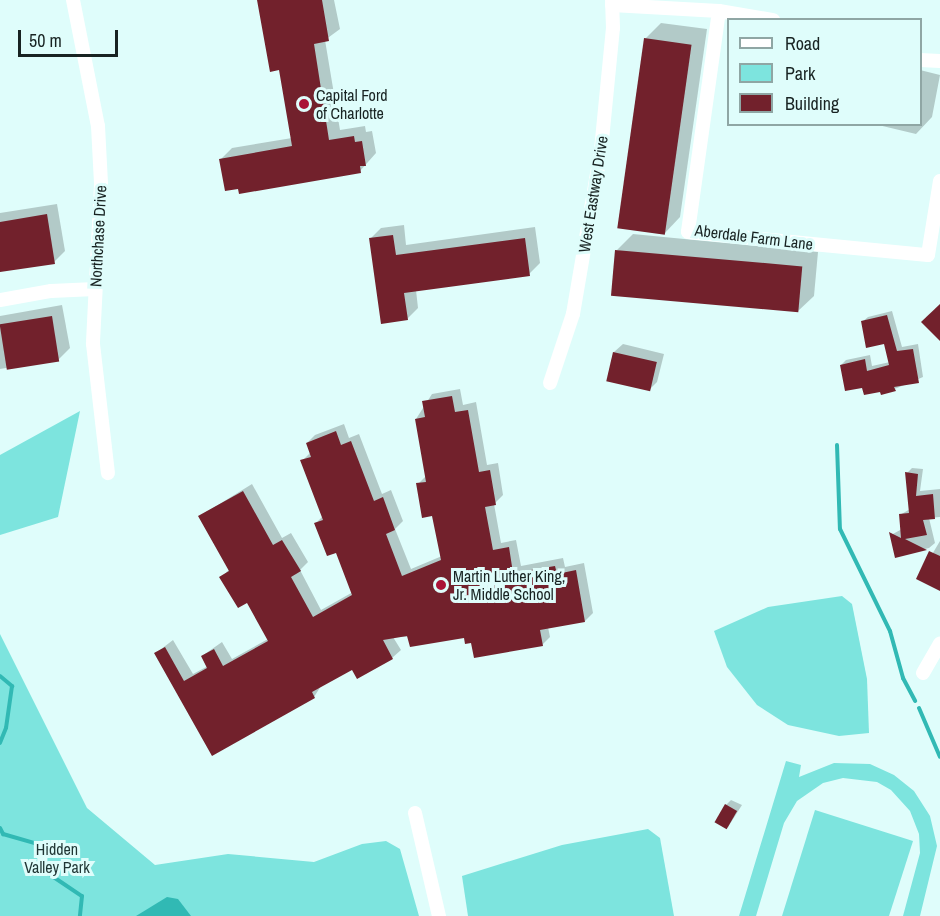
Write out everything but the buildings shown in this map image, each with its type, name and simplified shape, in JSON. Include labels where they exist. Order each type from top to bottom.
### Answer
[{"type":"street","name":"Northchase Drive","points":[[74,0],[98,126],[101,184],[93,344],[108,473]]},
{"type":"street","points":[[612,3],[719,11],[760,18]]},
{"type":"street","name":"West Eastway Drive","points":[[550,383],[573,314],[599,161],[612,3]]},
{"type":"street","name":"Aberdale Farm Lane","points":[[719,11],[688,232],[928,255],[940,181]]},
{"type":"street","points":[[922,60],[940,61]]},
{"type":"street","points":[[0,300],[51,291],[95,289]]},
{"type":"street","points":[[923,673],[940,644]]},
{"type":"street","points":[[415,813],[439,916]]},
{"type":"green space","points":[[80,411],[58,517],[0,535],[0,455]]},
{"type":"green space","points":[[842,596],[852,604],[867,679],[869,733],[839,736],[788,725],[757,705],[727,667],[714,631],[768,607]]},
{"type":"green space","name":"Hidden Valley Park","points":[[0,634],[87,808],[155,865],[228,854],[314,862],[362,844],[386,841],[400,849],[419,916],[0,916]]},
{"type":"green space","points":[[786,761],[801,765],[799,777],[834,763],[870,764],[894,775],[914,791],[930,816],[937,846],[920,916],[903,916],[920,853],[919,834],[910,811],[891,790],[877,782],[843,778],[823,783],[797,801],[784,823],[756,916],[739,916]]},
{"type":"green space","points":[[815,810],[913,841],[889,916],[782,916]]},
{"type":"green space","points":[[648,829],[660,838],[674,916],[468,916],[462,876],[562,845]]},
{"type":"shaded area","points":[[167,897],[178,899],[191,916],[136,916]]},
{"type":"waterway","points":[[837,445],[840,529],[890,631],[903,678],[915,701]]},
{"type":"waterway","points":[[0,676],[12,686],[6,728],[0,743]]},
{"type":"waterway","points":[[919,708],[940,757]]},
{"type":"waterway","points":[[0,828],[3,834],[35,843],[52,876],[82,896],[80,916]]},
{"type":"place","name":"Capital Ford of Charlotte","points":[[304,104]]},
{"type":"place","name":"Martin Luther King, Jr. Middle School","points":[[441,585]]}]
